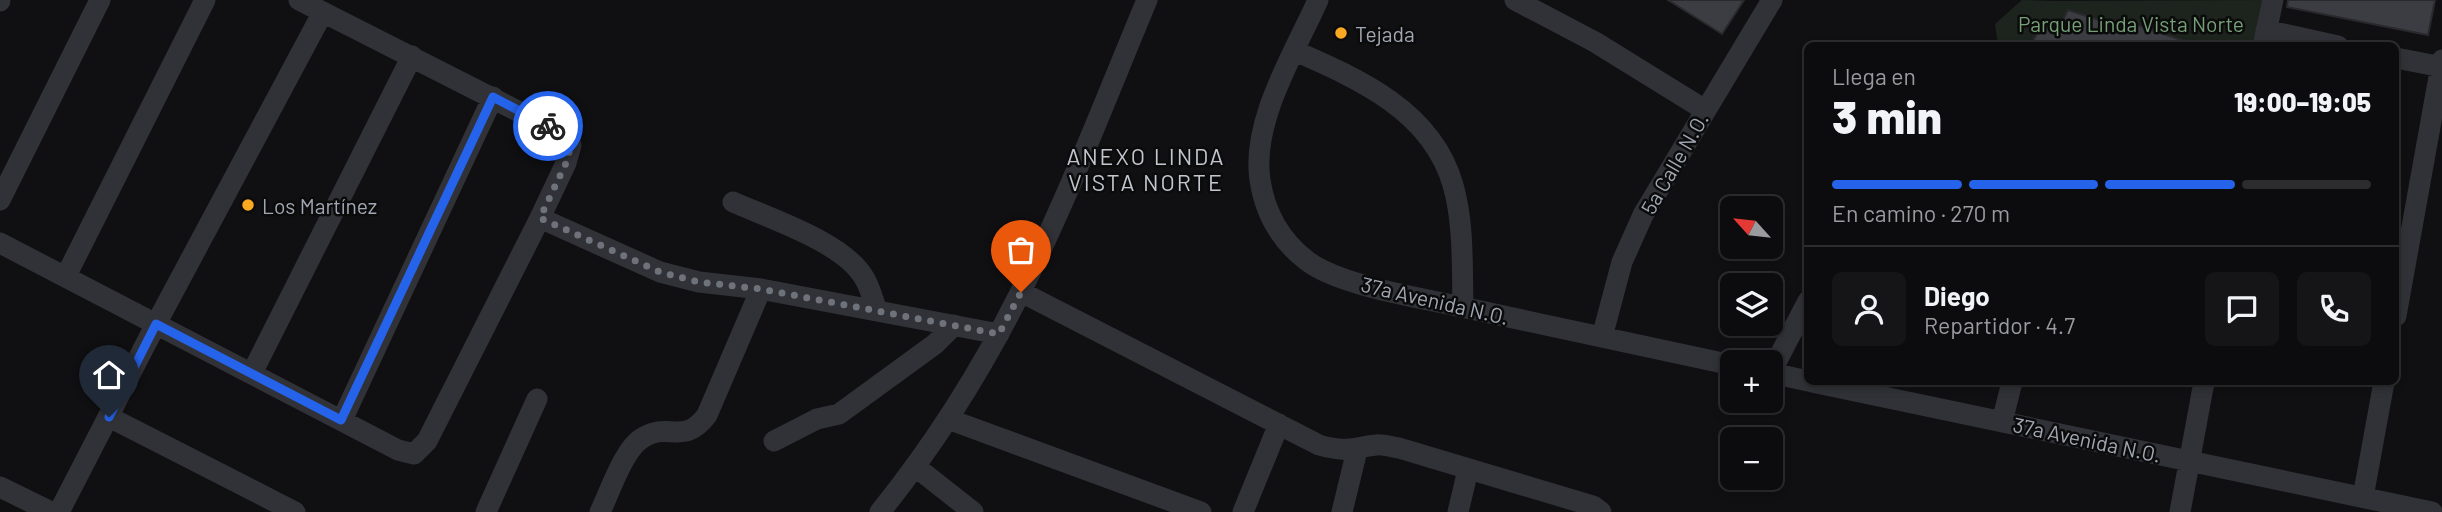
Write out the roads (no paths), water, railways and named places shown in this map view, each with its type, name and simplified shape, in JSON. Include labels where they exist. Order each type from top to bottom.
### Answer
[{"type":"street","points":[[0,200],[100,0]]},
{"type":"street","points":[[66,276],[205,0]]},
{"type":"street","points":[[0,243],[398,450],[414,454],[427,441],[540,218],[566,163],[571,145],[558,131],[299,0]]},
{"type":"street","points":[[880,512],[916,467],[948,419],[1021,292],[1147,0]]},
{"type":"street","name":"37a Avenida N.O.","points":[[1318,0],[1269,107],[1261,144],[1259,177],[1267,211],[1282,237],[1307,262],[1338,278],[1720,362]]},
{"type":"street","points":[[1514,0],[1595,42],[1704,110]]},
{"type":"street","name":"5a Calle N.O.","points":[[1602,337],[1622,262],[1643,215],[1772,0]]},
{"type":"street","points":[[2273,0],[2265,38],[2302,42]]},
{"type":"street","points":[[59,512],[323,12]]},
{"type":"street","points":[[1295,51],[1350,76],[1388,99],[1418,124],[1441,151],[1453,186],[1461,234],[1463,307]]},
{"type":"street","points":[[252,373],[412,56]]},
{"type":"street","points":[[2399,58],[2442,65],[2399,300]]},
{"type":"street","points":[[341,420],[493,97]]},
{"type":"street","points":[[733,202],[814,237],[848,259],[863,275],[877,311]]},
{"type":"street","points":[[540,218],[660,272],[699,282],[761,289],[999,334]]},
{"type":"street","points":[[600,512],[636,442],[646,435],[658,432],[685,432],[698,427],[707,415],[761,289]]},
{"type":"street","points":[[1021,292],[1320,445],[1338,450],[1357,450],[1378,445],[1399,448],[1593,506],[1601,512]]},
{"type":"street","points":[[1783,350],[1804,309]]},
{"type":"street","points":[[774,441],[817,419],[839,414],[935,344],[954,325]]},
{"type":"street","name":"37a Avenida N.O.","points":[[1783,375],[1804,380]]},
{"type":"street","name":"37a Avenida N.O.","points":[[1829,385],[2432,512]]},
{"type":"street","points":[[2002,422],[2011,385]]},
{"type":"street","points":[[2180,512],[2203,385]]},
{"type":"street","points":[[2363,497],[2383,385]]},
{"type":"street","points":[[486,512],[537,399]]},
{"type":"street","points":[[109,417],[295,512]]},
{"type":"street","points":[[948,419],[1201,512]]},
{"type":"street","points":[[1243,512],[1279,424]]},
{"type":"street","points":[[1342,512],[1357,450]]},
{"type":"street","points":[[916,467],[973,512]]},
{"type":"street","points":[[1458,512],[1468,470]]},
{"type":"street","points":[[0,486],[51,512]]},
{"type":"place","name":"Tejada","points":[[1341,33]]},
{"type":"place","name":"Los Martínez","points":[[248,205]]},
{"type":"district","name":"ANEXO LINDA VISTA NORTE","points":[[1146,169]]},
{"type":"park label","name":"Parque Linda Vista Norte","points":[[2131,23]]}]
